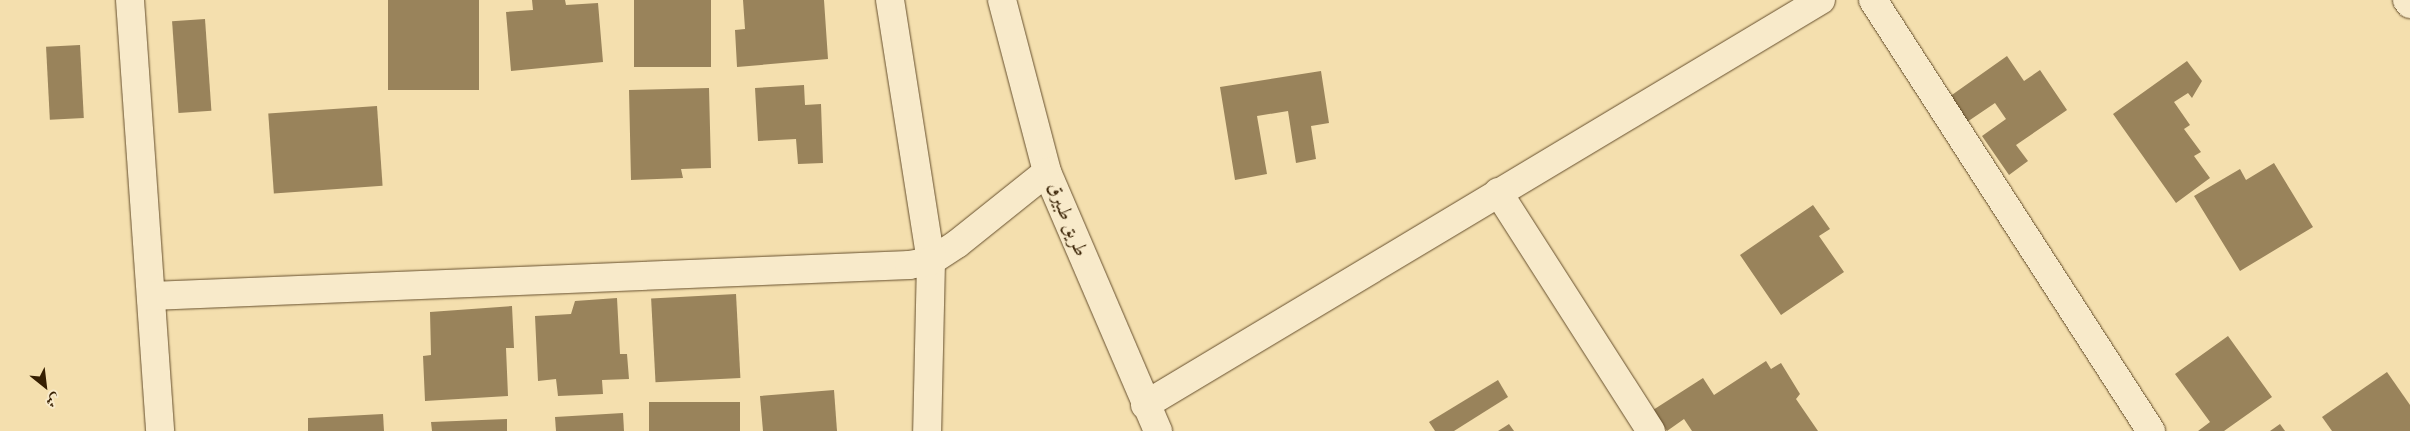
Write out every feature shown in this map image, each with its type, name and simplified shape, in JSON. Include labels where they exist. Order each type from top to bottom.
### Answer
[{"type":"street","points":[[130,0],[160,431]]},
{"type":"street","points":[[890,0],[931,261],[927,431]]},
{"type":"street","name":"طريق طبيرق","points":[[1002,0],[1047,172],[1158,431]]},
{"type":"street","points":[[1145,404],[1821,0]]},
{"type":"street","points":[[1873,0],[2151,431]]},
{"type":"street","points":[[2407,0],[2410,4]]},
{"type":"street","points":[[151,296],[909,265],[931,261],[1047,172]]},
{"type":"street","points":[[1498,192],[1651,431]]},
{"type":"building","points":[[388,0],[479,0],[479,90],[388,90]]},
{"type":"building","points":[[532,0],[565,0],[566,5],[598,3],[603,62],[511,71],[506,12],[533,10]]},
{"type":"building","points":[[634,0],[711,0],[711,67],[634,67]]},
{"type":"building","points":[[743,0],[824,0],[828,59],[737,67],[735,30],[745,29]]},
{"type":"building","points":[[205,19],[211,111],[178,113],[172,21]]},
{"type":"building","points":[[80,45],[84,118],[50,120],[46,47]]},
{"type":"building","points":[[2007,56],[2024,81],[2040,70],[2067,110],[2016,145],[2028,161],[2009,175],[1982,136],[2006,119],[1995,103],[1967,122],[1949,97]]},
{"type":"building","points":[[2187,61],[2202,81],[2192,98],[2188,93],[2174,102],[2190,125],[2184,129],[2201,152],[2194,156],[2210,178],[2176,203],[2113,114]]},
{"type":"building","points":[[1321,71],[1329,123],[1311,126],[1316,159],[1296,163],[1288,111],[1257,116],[1267,174],[1235,180],[1220,87]]},
{"type":"building","points":[[804,85],[805,105],[821,104],[823,163],[798,164],[796,139],[758,141],[755,88]]},
{"type":"building","points":[[709,88],[711,168],[681,169],[683,178],[631,180],[629,90]]},
{"type":"building","points":[[377,106],[383,186],[274,193],[268,114]]},
{"type":"building","points":[[2274,163],[2313,227],[2240,271],[2194,196],[2240,169],[2246,180]]},
{"type":"building","points":[[1813,205],[1830,229],[1819,236],[1844,272],[1781,315],[1740,255]]},
{"type":"building","points":[[736,294],[740,378],[656,382],[651,298]]},
{"type":"building","points":[[617,298],[620,354],[627,354],[629,379],[602,380],[603,394],[558,396],[556,379],[538,381],[535,316],[571,314],[575,301]]},
{"type":"building","points":[[512,306],[514,348],[506,348],[508,396],[425,401],[423,356],[431,355],[430,312]]},
{"type":"building","points":[[2228,336],[2272,397],[2224,431],[2198,431],[2210,422],[2175,374]]},
{"type":"building","points":[[1766,361],[1771,369],[1781,363],[1800,394],[1796,399],[1818,431],[1692,431],[1684,419],[1667,431],[1653,410],[1703,378],[1714,395]]},
{"type":"building","points":[[2387,372],[2410,405],[2410,431],[2332,431],[2322,417]]},
{"type":"building","points":[[1498,380],[1508,397],[1454,431],[1435,431],[1429,422]]},
{"type":"building","points":[[834,390],[837,431],[763,431],[760,396]]},
{"type":"building","points":[[649,402],[740,402],[740,431],[649,431]]},
{"type":"building","points":[[623,413],[624,431],[556,431],[555,417]]},
{"type":"building","points":[[383,414],[384,431],[308,431],[308,418]]},
{"type":"building","points":[[507,419],[507,431],[432,431],[431,422]]},
{"type":"building","points":[[1509,424],[1514,431],[1498,431]]},
{"type":"building","points":[[2280,424],[2285,431],[2270,431]]}]
